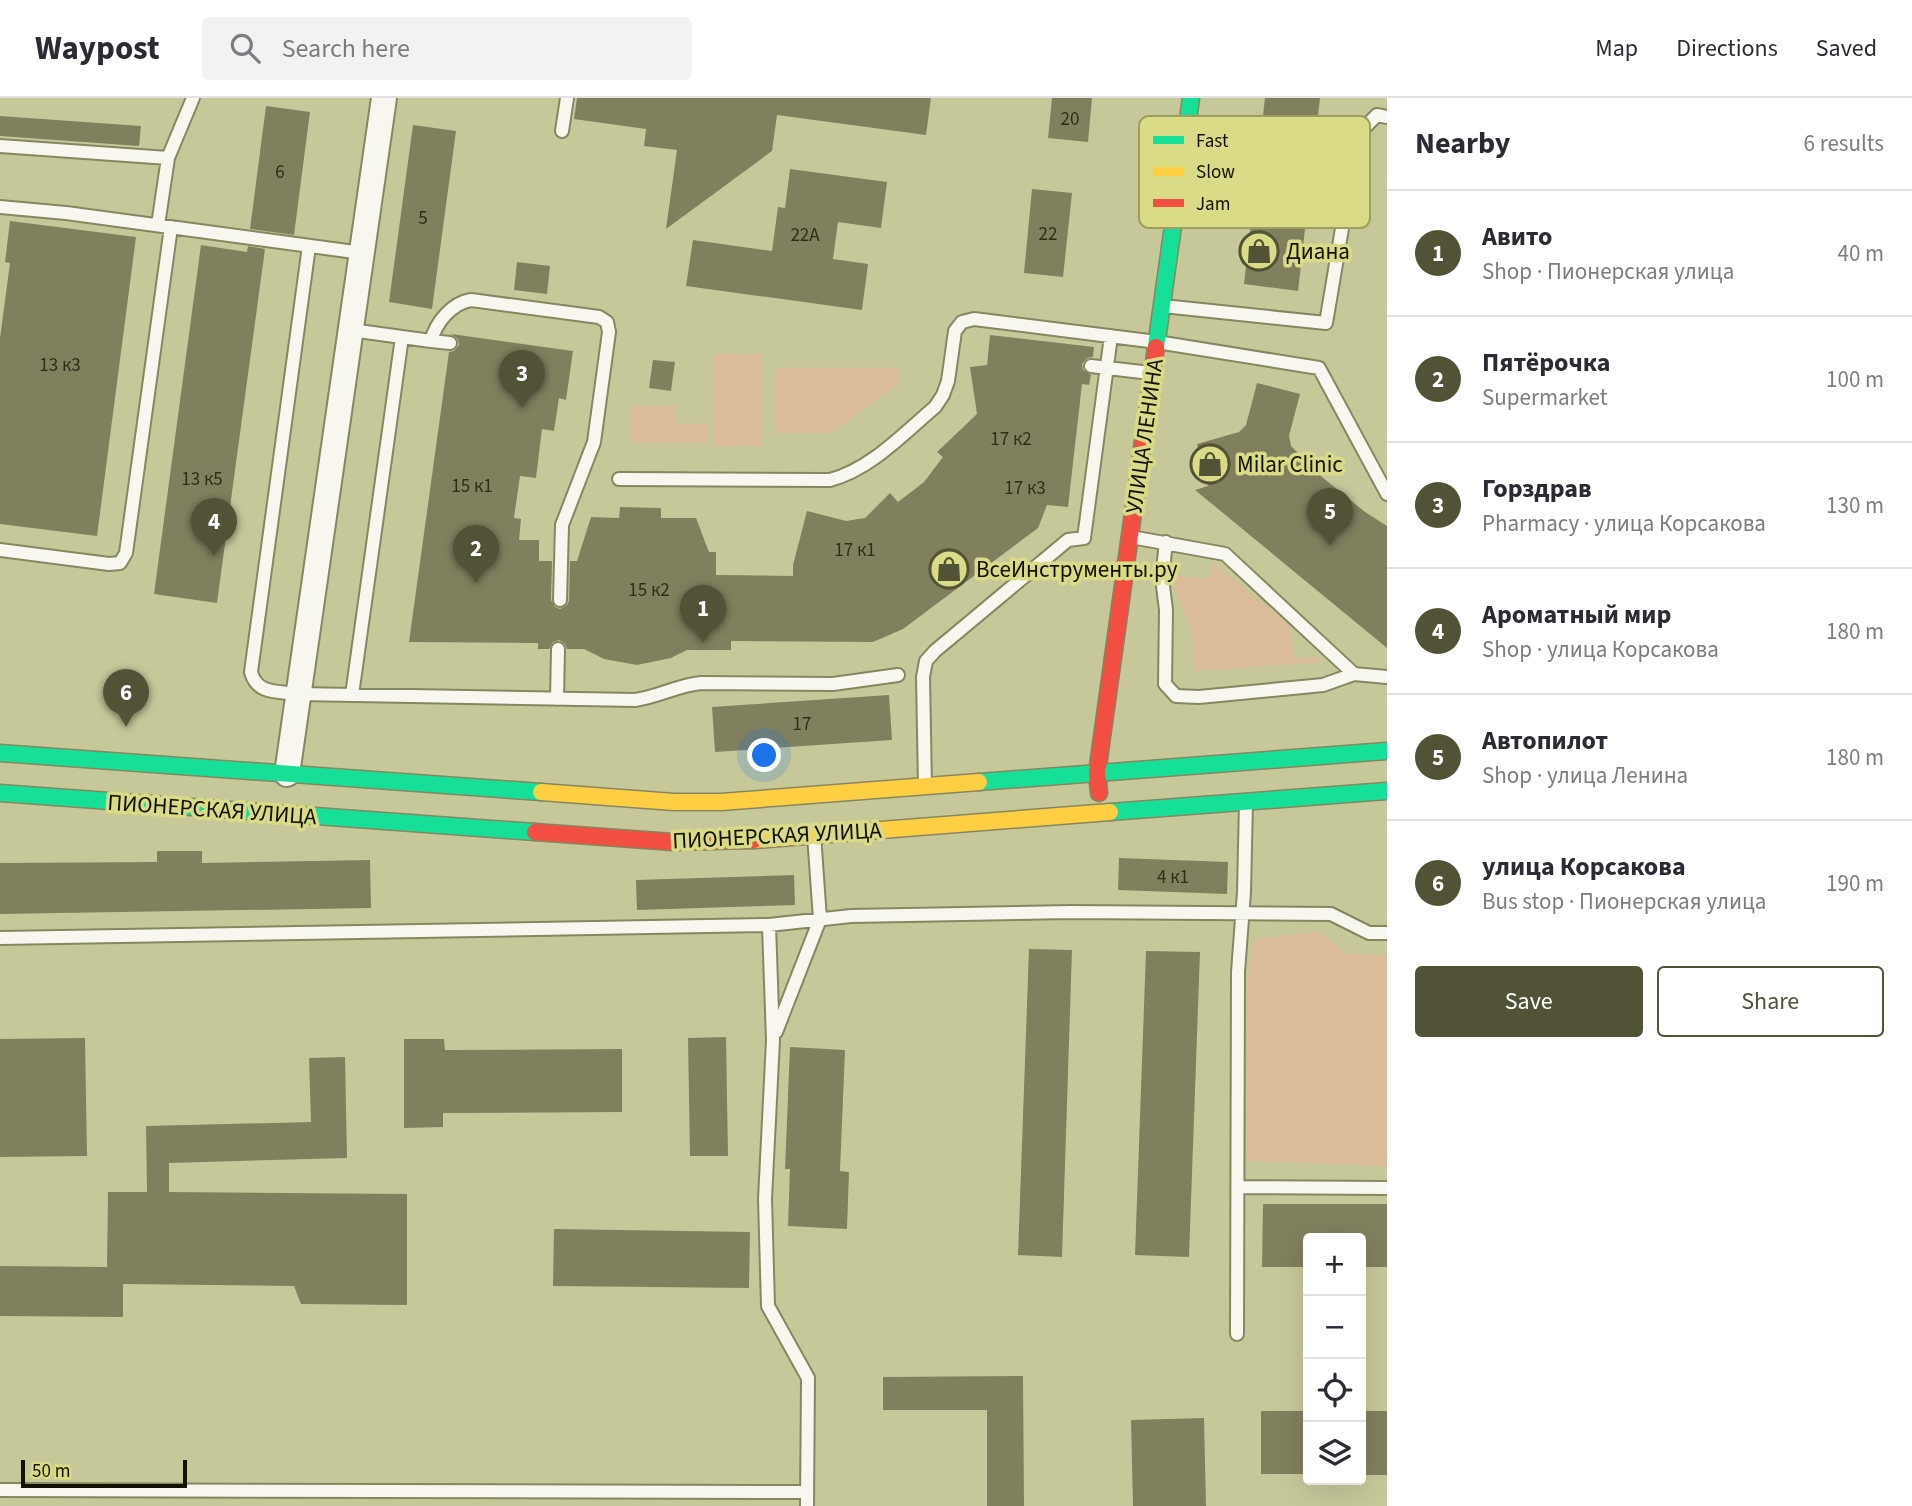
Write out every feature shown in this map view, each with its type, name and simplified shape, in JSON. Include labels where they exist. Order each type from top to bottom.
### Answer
[{"type":"main road","name":"УЛИЦА ЛЕНИНА","points":[[1188,116],[1191,98]]},
{"type":"main road","name":"УЛИЦА ЛЕНИНА","points":[[1100,813],[1097,773],[1173,228]]},
{"type":"main road","name":"ПИОНЕРСКАЯ УЛИЦА","points":[[0,753],[674,802],[721,802],[1387,751]]},
{"type":"main road","name":"ПИОНЕРСКАЯ УЛИЦА","points":[[0,793],[673,842],[723,842],[1387,791]]},
{"type":"street","points":[[287,774],[384,98]]},
{"type":"lane","points":[[0,550],[109,564],[120,563],[126,553],[164,226],[168,158],[193,98]]},
{"type":"lane","points":[[562,131],[567,98]]},
{"type":"lane","points":[[1370,122],[1377,115],[1387,117]]},
{"type":"lane","points":[[0,146],[168,158]]},
{"type":"lane","points":[[0,207],[362,253]]},
{"type":"lane","points":[[1162,306],[1326,323],[1342,228]]},
{"type":"lane","points":[[309,246],[251,672],[254,682],[263,689],[298,694],[635,700],[659,696],[680,687],[701,683],[833,684],[898,676]]},
{"type":"lane","points":[[431,341],[433,331],[451,309],[461,302],[471,300],[598,317],[607,322],[609,332],[594,442],[562,525],[560,600]]},
{"type":"lane","points":[[619,479],[830,480],[850,475],[935,407],[943,396],[955,331],[962,322],[974,319],[1157,342],[1319,368],[1387,494]]},
{"type":"lane","points":[[351,330],[450,343]]},
{"type":"lane","points":[[925,786],[923,677],[926,661],[935,650],[1068,540],[1084,538],[1111,336]]},
{"type":"lane","points":[[352,695],[402,337]]},
{"type":"lane","points":[[1091,366],[1153,373]]},
{"type":"lane","points":[[1130,537],[1225,554],[1354,674]]},
{"type":"lane","points":[[1166,542],[1161,578],[1166,610],[1165,684],[1176,696],[1199,697],[1323,685],[1354,674],[1387,677]]},
{"type":"lane","points":[[557,699],[558,649]]},
{"type":"lane","points":[[1237,1334],[1238,972],[1243,913],[1246,802]]},
{"type":"lane","points":[[773,1040],[820,919],[814,835]]},
{"type":"lane","points":[[0,938],[769,925],[851,916],[1243,913],[1331,914],[1370,933],[1387,933]]},
{"type":"lane","points":[[769,925],[773,1040],[765,1199],[768,1306],[808,1378],[807,1506]]},
{"type":"lane","points":[[1238,1187],[1387,1188]]},
{"type":"lane","points":[[0,1490],[807,1492]]},
{"type":"shaded area","points":[[713,354],[762,354],[762,446],[713,446]]},
{"type":"shaded area","points":[[775,368],[899,368],[899,384],[831,433],[775,433]]},
{"type":"shaded area","points":[[632,406],[676,406],[676,424],[707,424],[707,443],[632,443]]},
{"type":"shaded area","points":[[1213,563],[1290,625],[1294,658],[1322,657],[1321,662],[1195,671],[1192,631],[1169,575],[1208,578]]},
{"type":"shaded area","points":[[1319,932],[1347,954],[1387,956],[1387,1166],[1248,1161],[1248,975],[1254,939]]},
{"type":"building","points":[[577,98],[931,98],[926,135],[777,115],[772,151],[666,229],[677,150],[644,146],[646,129],[574,119]]},
{"type":"building","points":[[1052,98],[1092,98],[1088,142],[1048,138]]},
{"type":"building","points":[[1265,98],[1320,98],[1318,116],[1263,116]]},
{"type":"building","points":[[266,106],[310,112],[294,235],[250,229]]},
{"type":"building","points":[[0,116],[141,126],[139,146],[0,136]]},
{"type":"building","points":[[413,125],[456,131],[432,309],[389,302]]},
{"type":"building","points":[[790,169],[887,182],[881,228],[838,222],[833,259],[868,264],[862,310],[686,286],[693,240],[772,251],[778,207],[785,208]]},
{"type":"building","points":[[1032,189],[1072,193],[1063,277],[1024,273]]},
{"type":"building","points":[[10,221],[136,237],[97,536],[0,524],[0,338],[10,263],[5,262]]},
{"type":"building","points":[[1250,228],[1305,228],[1298,291],[1244,284]]},
{"type":"building","points":[[201,245],[247,252],[248,246],[265,249],[217,603],[154,594]]},
{"type":"building","points":[[517,262],[550,266],[547,294],[514,290]]},
{"type":"building","points":[[451,334],[573,351],[566,400],[559,398],[554,431],[542,429],[536,478],[520,476],[514,518],[521,519],[519,540],[539,540],[539,561],[552,561],[551,600],[555,607],[560,609],[569,601],[570,561],[577,561],[591,517],[619,518],[620,507],[661,508],[661,518],[696,518],[709,552],[716,552],[716,575],[793,576],[793,565],[807,511],[846,521],[865,518],[890,493],[898,502],[924,482],[943,457],[937,452],[977,414],[970,367],[987,365],[990,335],[1094,347],[1093,357],[1087,358],[1082,364],[1083,370],[1091,375],[1089,385],[1082,384],[1068,507],[1047,505],[1038,528],[903,629],[873,642],[731,641],[731,650],[687,650],[671,658],[637,665],[604,659],[584,649],[567,649],[559,640],[553,642],[549,649],[538,649],[538,643],[409,642],[449,352],[459,345],[458,339]]},
{"type":"building","points":[[653,360],[675,362],[671,391],[649,388]]},
{"type":"building","points":[[1257,383],[1300,394],[1289,436],[1291,446],[1322,477],[1387,526],[1387,648],[1195,490],[1208,486],[1197,444],[1239,432],[1246,425]]},
{"type":"building","points":[[889,695],[892,740],[715,752],[712,707]]},
{"type":"building","points":[[157,851],[202,851],[202,863],[370,860],[371,908],[0,914],[0,863],[157,862]]},
{"type":"building","points":[[1119,858],[1228,862],[1227,894],[1118,890]]},
{"type":"building","points":[[794,875],[795,905],[637,910],[636,880]]},
{"type":"building","points":[[1029,949],[1072,950],[1062,1257],[1018,1255]]},
{"type":"building","points":[[1146,951],[1200,952],[1189,1257],[1135,1255]]},
{"type":"building","points":[[726,1037],[728,1156],[690,1156],[688,1038]]},
{"type":"building","points":[[85,1038],[87,1156],[0,1157],[0,1039]]},
{"type":"building","points":[[404,1039],[444,1039],[445,1050],[622,1049],[622,1112],[443,1113],[443,1127],[404,1128]]},
{"type":"building","points":[[790,1047],[845,1050],[840,1171],[849,1172],[847,1229],[788,1226],[790,1169],[785,1169]]},
{"type":"building","points":[[345,1057],[347,1158],[169,1163],[169,1192],[407,1194],[407,1305],[301,1304],[294,1286],[123,1284],[123,1317],[0,1316],[0,1266],[107,1267],[108,1192],[147,1192],[146,1126],[311,1122],[309,1058]]},
{"type":"building","points":[[1263,1204],[1387,1204],[1387,1267],[1366,1267],[1366,1233],[1303,1233],[1303,1267],[1262,1267]]},
{"type":"building","points":[[554,1229],[750,1232],[749,1288],[553,1286]]},
{"type":"building","points":[[1023,1376],[1024,1506],[987,1506],[987,1410],[883,1410],[883,1377]]},
{"type":"building","points":[[1261,1411],[1303,1411],[1303,1474],[1261,1474]]},
{"type":"building","points":[[1366,1411],[1387,1411],[1387,1475],[1366,1475]]},
{"type":"building","points":[[1204,1418],[1206,1506],[1133,1506],[1131,1420]]},
{"type":"traffic: fast","points":[[1188,116],[1191,98]]},
{"type":"traffic: fast","points":[[1156,347],[1173,228]]},
{"type":"traffic: fast","points":[[979,782],[1387,751]]},
{"type":"traffic: fast","points":[[0,753],[541,792]]},
{"type":"traffic: fast","points":[[1110,812],[1387,791]]},
{"type":"traffic: fast","points":[[0,793],[535,832]]},
{"type":"traffic: slow","points":[[541,792],[674,802],[721,802],[979,782]]},
{"type":"traffic: slow","points":[[754,840],[1110,812]]},
{"type":"traffic: jam","points":[[1099,793],[1097,773],[1156,347]]},
{"type":"traffic: jam","points":[[535,832],[673,842],[754,840]]},
{"type":"place","name":"Диана","points":[[1259,251]]},
{"type":"place","name":"Горздрав","points":[[522,408]]},
{"type":"place","name":"Milar Clinic","points":[[1210,464]]},
{"type":"place","name":"Автопилот","points":[[1330,546]]},
{"type":"place","name":"Ароматный мир","points":[[214,556]]},
{"type":"place","name":"ВсеИнструменты.ру","points":[[949,569]]},
{"type":"place","name":"Пятёрочка","points":[[476,583]]},
{"type":"place","name":"Авито","points":[[703,643]]},
{"type":"place","name":"улица Корсакова","points":[[126,727]]}]
